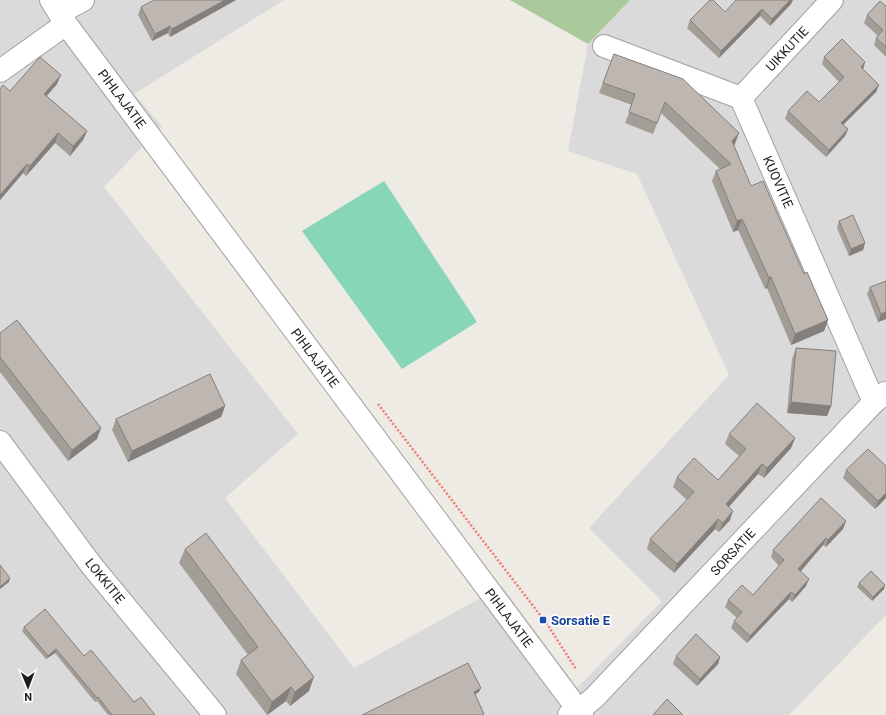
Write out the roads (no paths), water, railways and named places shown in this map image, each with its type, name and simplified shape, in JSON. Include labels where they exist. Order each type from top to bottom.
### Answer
[{"type":"street","points":[[0,71],[58,12],[83,0]]},
{"type":"street","name":"UIKKUTIE","points":[[741,98],[832,0]]},
{"type":"street","name":"PIHLAJATIE","points":[[58,12],[523,636],[577,713]]},
{"type":"street","points":[[604,46],[741,98]]},
{"type":"street","name":"KUOVITIE","points":[[741,98],[880,397]]},
{"type":"street","name":"SORSATIE","points":[[577,713],[594,698],[880,397]]},
{"type":"street","name":"LOKKITIE","points":[[0,442],[92,566],[215,715]]},
{"type":"place","name":"Sorsatie E","points":[[543,620]]}]
